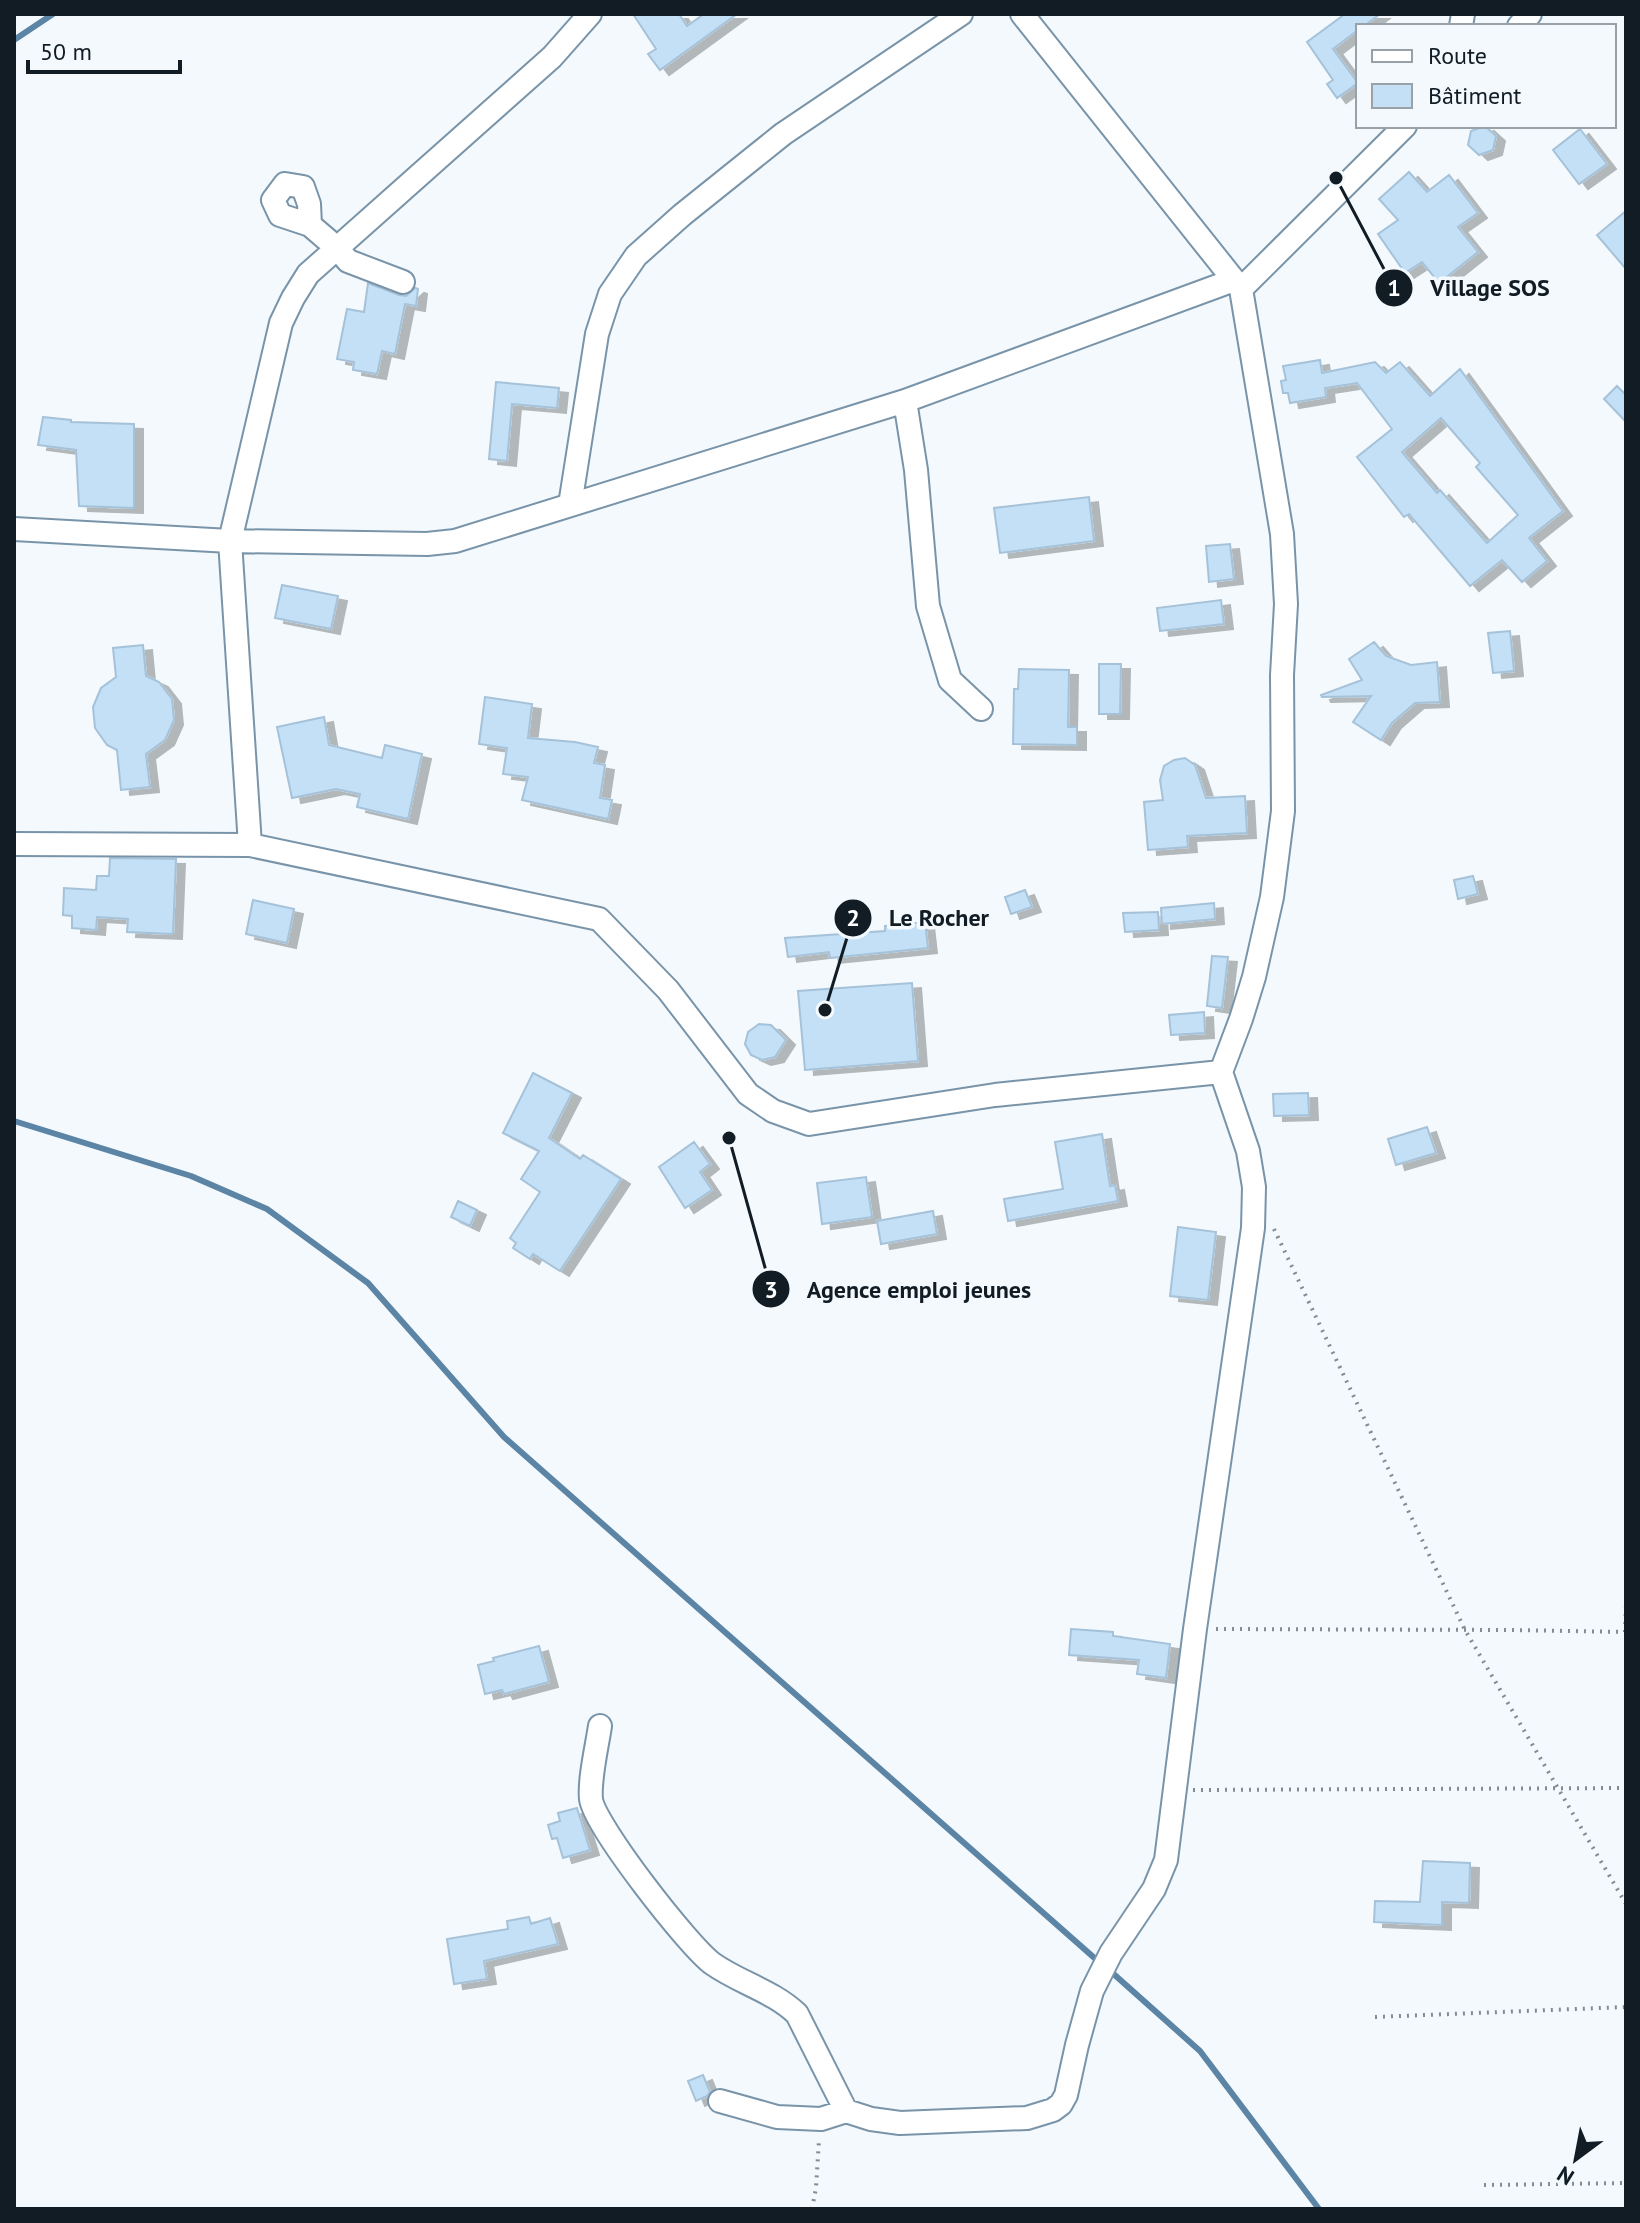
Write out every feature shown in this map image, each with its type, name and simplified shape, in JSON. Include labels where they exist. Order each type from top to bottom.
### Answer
[{"type":"street","points":[[250,845],[230,541],[281,323],[308,274],[552,57],[590,14]]},
{"type":"street","points":[[570,505],[597,334],[610,294],[636,256],[783,134],[961,14]]},
{"type":"street","points":[[720,2101],[777,2117],[821,2119],[846,2111],[900,2123],[1027,2118],[1053,2110],[1066,2095],[1092,1991],[1111,1953],[1154,1889],[1166,1860],[1195,1629],[1253,1228],[1254,1187],[1248,1151],[1221,1072],[1254,977],[1272,897],[1283,811],[1282,675],[1286,604],[1282,534],[1237,284],[1022,14]]},
{"type":"street","points":[[14,529],[230,541],[427,544],[455,541],[905,401],[1237,284],[1403,128]]},
{"type":"street","points":[[310,225],[348,261],[403,282]]},
{"type":"street","points":[[905,401],[916,470],[928,606],[950,680],[981,709]]},
{"type":"street","points":[[14,844],[250,845],[599,919],[668,990],[748,1094],[773,1111],[809,1124],[995,1095],[1221,1072]]},
{"type":"street","points":[[600,1726],[591,1800],[597,1817],[659,1905],[694,1948],[713,1964],[788,2005],[797,2014],[846,2111]]},
{"type":"path","points":[[1254,1187],[1465,1630],[1626,1904]]},
{"type":"path","points":[[1195,1629],[1625,1632],[1626,1605]]},
{"type":"path","points":[[1175,1789],[1626,1788]]},
{"type":"path","points":[[1375,2017],[1626,2007]]},
{"type":"path","points":[[812,2209],[821,2119]]},
{"type":"path","points":[[1484,2185],[1626,2183]]},
{"type":"building","points":[[633,14],[679,14],[687,26],[704,14],[737,14],[660,70],[648,54],[656,49]]},
{"type":"building","points":[[1345,14],[1380,14],[1367,24],[1356,24],[1356,32],[1333,49],[1356,80],[1356,84],[1337,98],[1327,84],[1333,80],[1307,42]]},
{"type":"building","points":[[1487,128],[1496,136],[1493,150],[1479,155],[1468,145],[1471,131]]},
{"type":"building","points":[[1580,129],[1607,164],[1579,184],[1553,150]]},
{"type":"building","points":[[1409,172],[1427,192],[1449,175],[1478,213],[1458,227],[1478,252],[1439,283],[1422,262],[1405,273],[1378,234],[1398,220],[1379,199]]},
{"type":"building","points":[[1626,211],[1626,269],[1597,235]]},
{"type":"building","points":[[368,283],[406,296],[418,289],[416,306],[405,304],[395,354],[382,351],[377,374],[353,370],[354,362],[337,359],[347,309],[364,312]]},
{"type":"building","points":[[1320,360],[1322,373],[1375,362],[1386,373],[1400,362],[1430,396],[1460,369],[1563,511],[1529,538],[1547,561],[1522,582],[1502,560],[1470,586],[1409,514],[1404,517],[1357,457],[1392,429],[1357,383],[1325,388],[1326,397],[1290,403],[1288,393],[1283,393],[1281,381],[1286,380],[1283,366]],"holes":[[[1441,418],[1480,463],[1476,467],[1518,515],[1487,543],[1440,490],[1437,493],[1402,452]]]},
{"type":"building","points":[[496,382],[559,388],[557,408],[512,404],[507,461],[489,459]]},
{"type":"building","points":[[1617,386],[1626,395],[1626,422],[1604,399]]},
{"type":"building","points":[[43,417],[71,422],[134,424],[134,508],[79,506],[76,450],[38,445]]},
{"type":"building","points":[[1089,497],[1094,541],[1000,553],[994,508]]},
{"type":"building","points":[[1230,544],[1234,579],[1209,582],[1206,546]]},
{"type":"building","points":[[282,585],[338,596],[331,629],[275,618]]},
{"type":"building","points":[[1221,600],[1224,624],[1160,631],[1157,608]]},
{"type":"building","points":[[1510,631],[1514,671],[1493,673],[1488,633]]},
{"type":"building","points":[[1374,642],[1386,656],[1411,665],[1437,662],[1440,702],[1415,703],[1392,723],[1381,740],[1353,722],[1371,696],[1321,695],[1362,680],[1349,659]]},
{"type":"building","points":[[143,645],[146,676],[159,682],[172,699],[174,720],[165,740],[146,754],[150,787],[121,790],[117,750],[107,745],[95,728],[93,707],[101,688],[116,677],[113,648]]},
{"type":"building","points":[[1099,664],[1121,664],[1120,714],[1099,714]]},
{"type":"building","points":[[1019,669],[1069,670],[1068,727],[1077,727],[1077,745],[1013,744],[1014,689],[1018,689]]},
{"type":"building","points":[[485,697],[532,704],[528,738],[598,747],[594,763],[605,765],[600,798],[612,800],[608,819],[522,800],[528,777],[503,774],[507,748],[479,744]]},
{"type":"building","points":[[324,717],[329,745],[382,758],[385,745],[422,754],[408,819],[357,807],[360,794],[336,789],[292,798],[277,727]]},
{"type":"building","points":[[1185,758],[1195,765],[1206,798],[1245,796],[1247,833],[1187,836],[1188,847],[1148,850],[1144,802],[1163,800],[1160,780],[1164,766]]},
{"type":"building","points":[[110,858],[176,859],[173,934],[127,932],[128,919],[97,917],[96,930],[72,928],[72,916],[63,915],[64,888],[96,890],[97,876],[109,876]]},
{"type":"building","points":[[1473,876],[1478,894],[1458,899],[1454,880]]},
{"type":"building","points":[[1025,890],[1032,907],[1011,914],[1005,897]]},
{"type":"building","points":[[253,900],[294,909],[287,943],[246,934]]},
{"type":"building","points":[[1214,903],[1215,919],[1162,924],[1161,908]]},
{"type":"building","points":[[1158,912],[1159,930],[1125,932],[1123,913]]},
{"type":"building","points":[[925,922],[928,948],[830,958],[829,952],[788,957],[785,938],[885,931],[885,926]]},
{"type":"building","points":[[1212,956],[1228,957],[1222,1008],[1207,1006]]},
{"type":"building","points":[[912,983],[918,1061],[805,1070],[798,991]]},
{"type":"building","points":[[1204,1012],[1205,1033],[1171,1035],[1169,1015]]},
{"type":"building","points":[[759,1024],[771,1025],[786,1040],[775,1057],[762,1060],[751,1055],[745,1044],[748,1032]]},
{"type":"building","points":[[533,1073],[572,1093],[549,1138],[580,1159],[583,1155],[621,1179],[560,1271],[533,1254],[530,1259],[513,1248],[516,1243],[510,1238],[540,1192],[521,1179],[539,1151],[503,1133]]},
{"type":"building","points":[[1308,1093],[1309,1115],[1274,1116],[1273,1094]]},
{"type":"building","points":[[1427,1127],[1436,1153],[1396,1165],[1388,1139]]},
{"type":"building","points":[[1102,1134],[1110,1186],[1115,1185],[1118,1201],[1008,1221],[1004,1199],[1063,1189],[1055,1142]]},
{"type":"building","points":[[694,1142],[710,1164],[700,1172],[712,1190],[685,1208],[659,1167]]},
{"type":"building","points":[[866,1177],[872,1217],[822,1224],[817,1183]]},
{"type":"building","points":[[458,1201],[477,1210],[470,1226],[451,1217]]},
{"type":"building","points":[[933,1211],[937,1234],[881,1244],[877,1221]]},
{"type":"building","points":[[1178,1227],[1216,1232],[1208,1300],[1170,1296]]},
{"type":"building","points":[[1071,1629],[1113,1632],[1113,1636],[1170,1644],[1166,1678],[1137,1674],[1139,1660],[1069,1655]]},
{"type":"building","points":[[539,1646],[549,1682],[504,1694],[502,1690],[485,1694],[478,1665]]},
{"type":"building","points":[[577,1808],[590,1850],[563,1858],[557,1838],[552,1839],[548,1825],[560,1821],[558,1813]]},
{"type":"building","points":[[1423,1861],[1470,1863],[1469,1903],[1442,1902],[1442,1925],[1374,1922],[1375,1901],[1420,1902]]},
{"type":"building","points":[[529,1917],[531,1924],[550,1918],[558,1944],[484,1961],[487,1979],[454,1984],[447,1939],[508,1929],[507,1921]]},
{"type":"building","points":[[703,2075],[710,2092],[696,2101],[688,2081]]},
{"type":"waterway","points":[[14,40],[53,14]]},
{"type":"waterway","points":[[14,1121],[191,1176],[267,1209],[368,1283],[504,1437],[1099,1962]]},
{"type":"waterway","points":[[1108,1969],[1200,2051],[1319,2209]]},
{"type":"place","name":"Village SOS","points":[[1336,178]]},
{"type":"place","name":"Le Rocher","points":[[825,1010]]},
{"type":"place","name":"Agence emploi jeunes","points":[[729,1138]]}]
